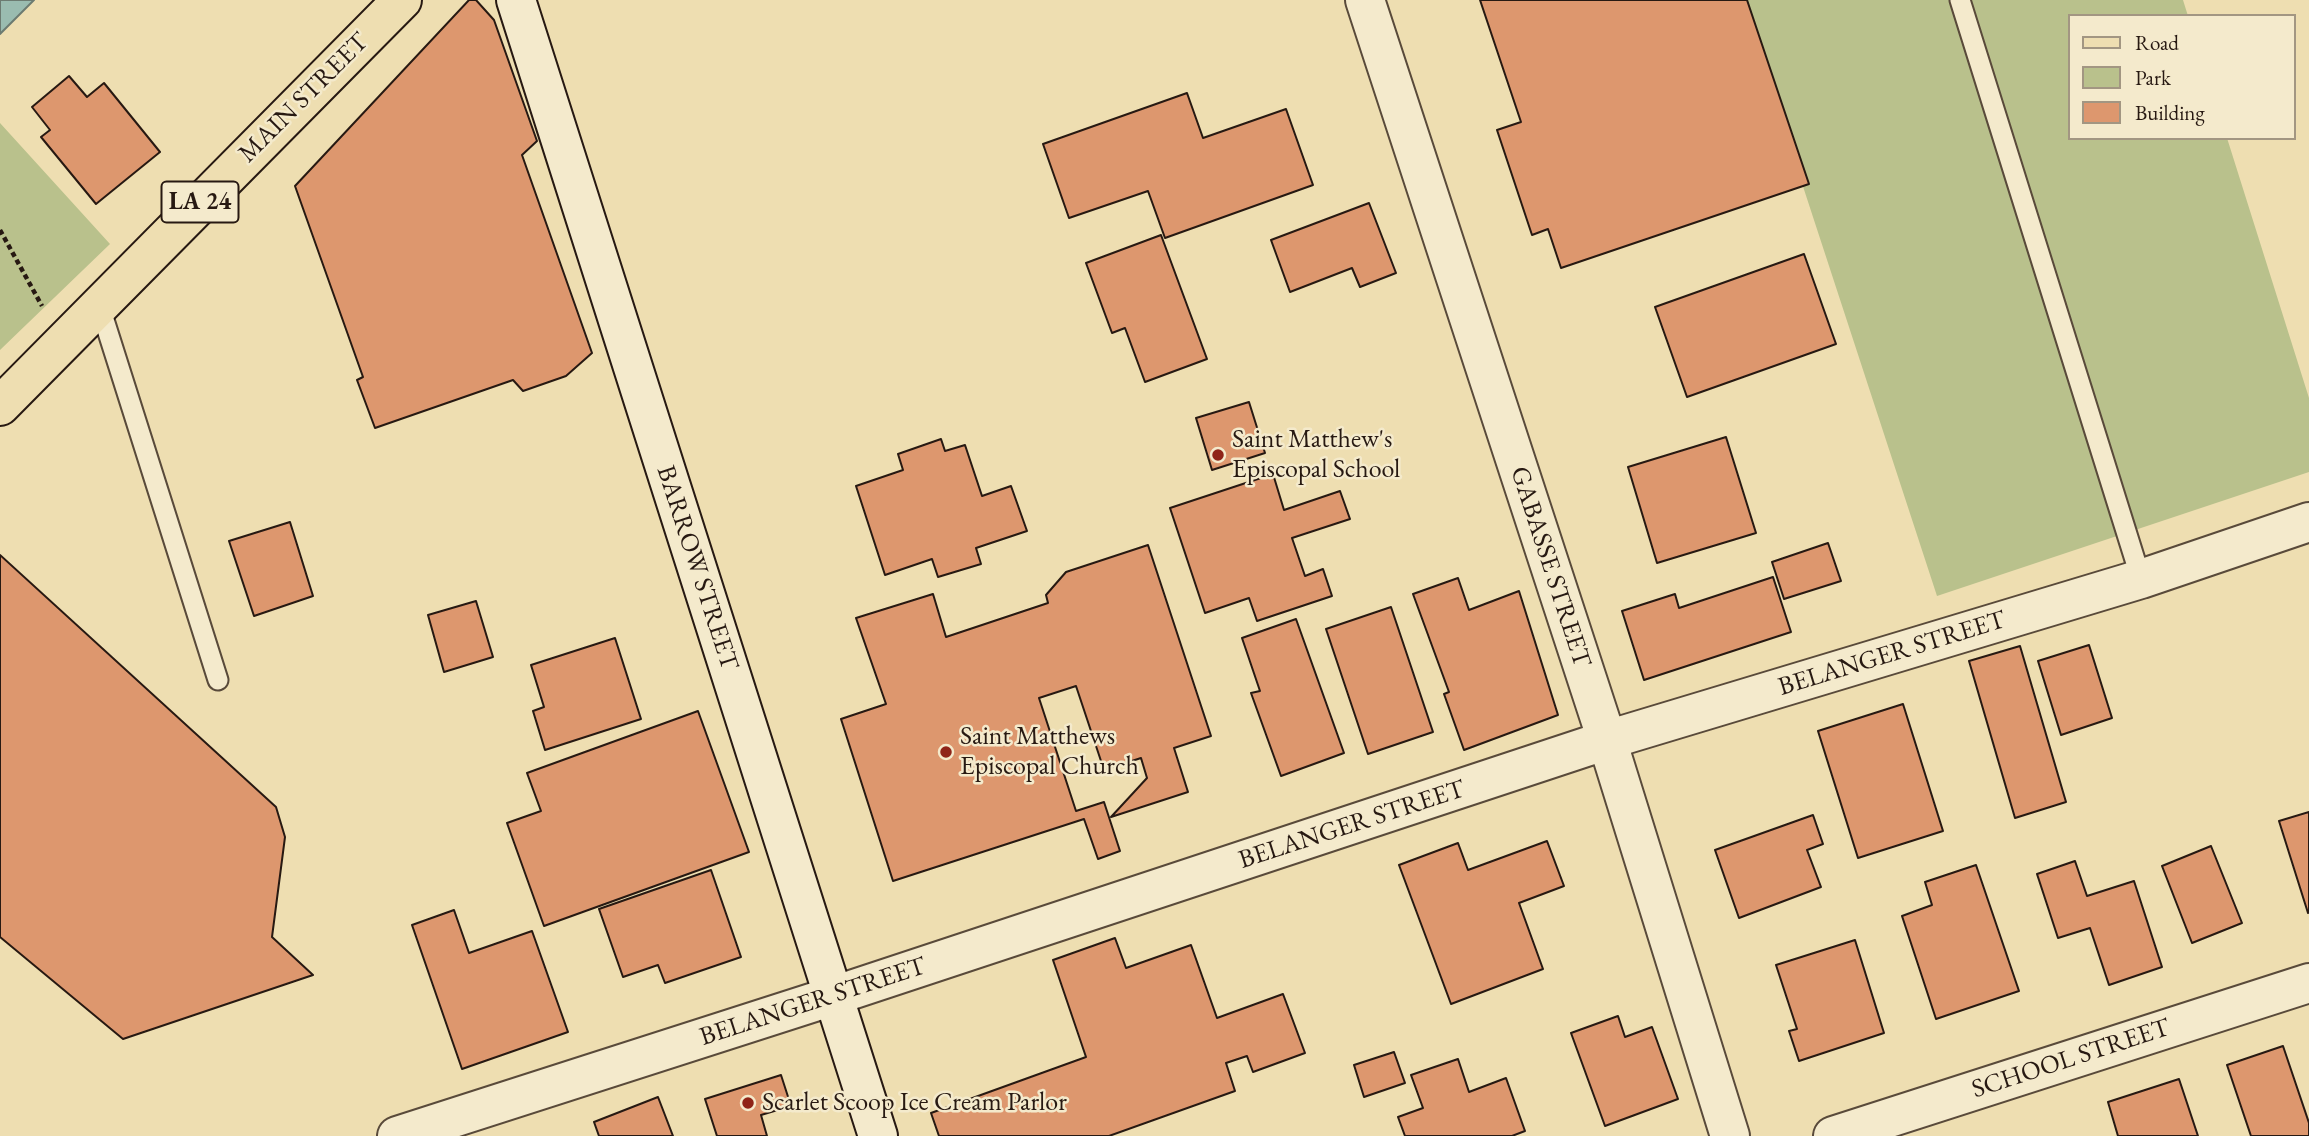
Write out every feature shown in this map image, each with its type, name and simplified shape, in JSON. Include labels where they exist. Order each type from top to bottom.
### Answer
[{"type":"main road","name":"MAIN STREET","points":[[0,405],[402,0]]},
{"type":"street","name":"BARROW STREET","points":[[516,0],[878,1136]]},
{"type":"street","name":"GABASSE STREET","points":[[1365,0],[1607,740],[1730,1136]]},
{"type":"street","name":"BELANGER STREET","points":[[397,1136],[833,996],[1607,740],[2141,579],[2309,522]]},
{"type":"street","name":"SCHOOL STREET","points":[[1833,1136],[2309,983]]},
{"type":"lane","points":[[1960,0],[2141,579]]},
{"type":"lane","points":[[99,304],[218,680]]},
{"type":"path","points":[[0,230],[62,342]]},
{"type":"green space","points":[[1742,0],[2183,0],[2187,14],[2068,14],[2068,140],[2228,140],[2309,398],[2309,472],[1937,596]]},
{"type":"green space","points":[[0,123],[110,244],[0,350]]},
{"type":"water","points":[[0,0],[34,0],[0,34]]},
{"type":"building","points":[[469,0],[476,0],[494,20],[537,141],[522,155],[592,353],[566,376],[523,391],[513,380],[375,428],[357,380],[363,377],[295,186]]},
{"type":"building","points":[[1480,0],[1747,0],[1809,184],[1561,268],[1548,229],[1532,235],[1497,130],[1521,122]]},
{"type":"building","points":[[69,76],[87,97],[104,83],[160,152],[96,204],[41,137],[50,130],[32,107]]},
{"type":"building","points":[[1187,93],[1203,138],[1286,109],[1313,185],[1165,238],[1148,191],[1069,218],[1043,144]]},
{"type":"building","points":[[1369,203],[1396,273],[1360,287],[1352,268],[1290,292],[1271,240]]},
{"type":"building","points":[[1161,235],[1207,359],[1145,382],[1125,328],[1112,333],[1086,263]]},
{"type":"building","points":[[1804,254],[1836,344],[1687,397],[1655,307]]},
{"type":"building","points":[[1249,402],[1265,453],[1212,470],[1196,418]]},
{"type":"building","points":[[1726,437],[1756,533],[1657,563],[1628,467]]},
{"type":"building","points":[[941,439],[945,451],[965,445],[982,496],[1011,486],[1027,531],[976,548],[981,564],[938,577],[932,559],[885,575],[856,486],[903,470],[898,454]]},
{"type":"building","points":[[1273,474],[1284,510],[1340,491],[1350,519],[1292,538],[1305,576],[1323,569],[1332,596],[1257,621],[1249,598],[1205,613],[1170,508]]},
{"type":"building","points":[[290,522],[313,596],[254,616],[229,541]]},
{"type":"building","points":[[1828,543],[1841,581],[1784,599],[1772,562]]},
{"type":"building","points":[[1148,545],[1211,736],[1174,748],[1188,792],[1111,817],[1147,778],[1141,758],[1104,770],[1076,686],[1039,698],[1076,811],[1104,802],[1120,851],[1098,859],[1084,819],[893,881],[841,719],[886,704],[856,618],[933,594],[946,637],[1048,603],[1046,595],[1066,572]]},
{"type":"building","points":[[0,555],[276,807],[285,837],[272,937],[313,975],[123,1039],[0,937]]},
{"type":"building","points":[[1773,577],[1791,632],[1644,680],[1622,611],[1675,594],[1679,608]]},
{"type":"building","points":[[1458,578],[1469,610],[1519,591],[1558,715],[1464,750],[1444,694],[1449,692],[1413,594]]},
{"type":"building","points":[[476,601],[493,657],[444,672],[428,615]]},
{"type":"building","points":[[1391,607],[1433,732],[1368,754],[1326,629]]},
{"type":"building","points":[[1296,619],[1344,753],[1281,776],[1251,693],[1260,691],[1242,638]]},
{"type":"building","points":[[615,638],[641,719],[545,750],[533,711],[544,707],[531,665]]},
{"type":"building","points":[[2089,645],[2112,718],[2061,735],[2038,661]]},
{"type":"building","points":[[2020,646],[2066,802],[2015,818],[1969,661]]},
{"type":"building","points":[[1903,704],[1943,831],[1858,858],[1818,731]]},
{"type":"building","points":[[698,711],[749,852],[544,926],[507,823],[541,811],[527,773]]},
{"type":"building","points":[[2309,812],[2309,912],[2308,913],[2279,821]]},
{"type":"building","points":[[1813,815],[1823,844],[1807,850],[1821,887],[1739,918],[1715,850]]},
{"type":"building","points":[[1547,841],[1564,886],[1519,903],[1543,969],[1451,1004],[1399,865],[1458,843],[1468,870]]},
{"type":"building","points":[[2211,846],[2242,923],[2192,943],[2162,866]]},
{"type":"building","points":[[2075,861],[2087,896],[2134,881],[2162,967],[2109,985],[2090,928],[2058,938],[2037,874]]},
{"type":"building","points":[[1976,865],[2019,991],[1936,1019],[1902,916],[1932,905],[1925,882]]},
{"type":"building","points":[[711,870],[741,957],[665,983],[658,965],[623,977],[599,909]]},
{"type":"building","points":[[454,910],[469,953],[532,931],[568,1032],[462,1069],[412,925]]},
{"type":"building","points":[[1115,938],[1126,968],[1191,945],[1217,1018],[1283,994],[1305,1053],[1253,1072],[1247,1056],[1226,1063],[1235,1091],[1109,1136],[939,1136],[931,1113],[1086,1057],[1053,960]]},
{"type":"building","points":[[1855,940],[1884,1033],[1799,1061],[1789,1031],[1797,1029],[1776,965]]},
{"type":"building","points":[[1618,1016],[1625,1037],[1652,1027],[1678,1099],[1605,1126],[1571,1033]]},
{"type":"building","points":[[2283,1046],[2309,1123],[2309,1136],[2251,1136],[2227,1065]]},
{"type":"building","points":[[1394,1052],[1405,1083],[1364,1097],[1354,1065]]},
{"type":"building","points":[[1458,1059],[1469,1092],[1506,1078],[1525,1131],[1512,1136],[1405,1136],[1398,1117],[1423,1108],[1411,1075]]},
{"type":"building","name":"Scarlet Scoop Ice Cream Parlor","points":[[781,1075],[791,1106],[761,1115],[767,1136],[717,1136],[705,1099]]},
{"type":"building","points":[[2179,1079],[2198,1136],[2118,1136],[2108,1102]]},
{"type":"building","points":[[658,1097],[673,1136],[599,1136],[594,1122]]},
{"type":"place","name":"Saint Matthew's Episcopal School","points":[[1218,455]]},
{"type":"place","name":"Saint Matthews Episcopal Church","points":[[946,752]]},
{"type":"place","name":"Scarlet Scoop Ice Cream Parlor","points":[[748,1103]]}]
